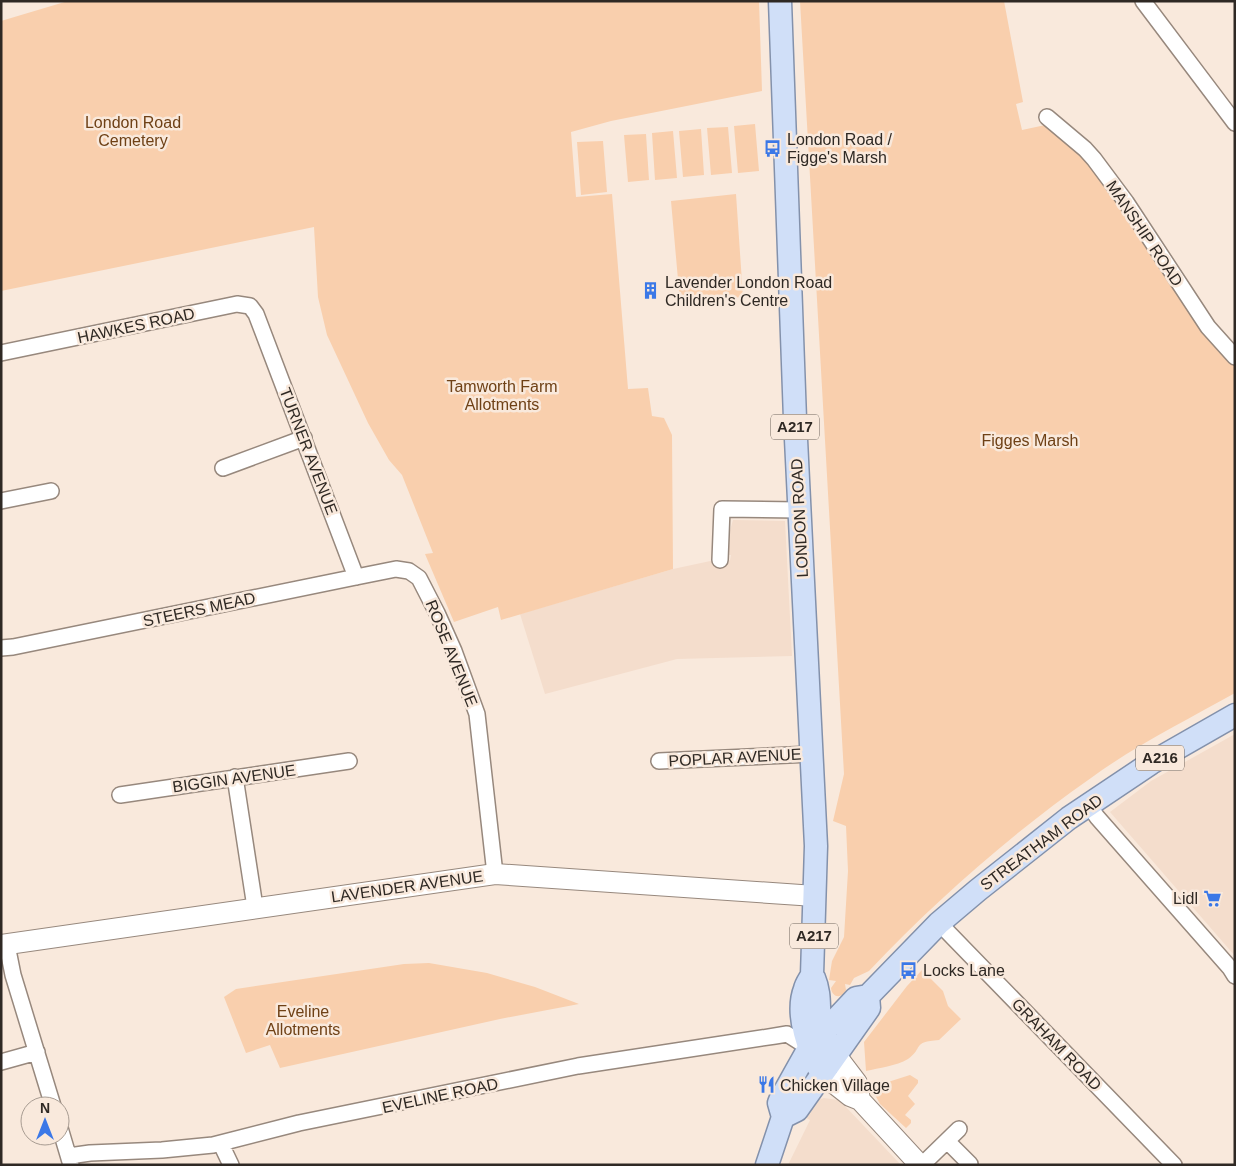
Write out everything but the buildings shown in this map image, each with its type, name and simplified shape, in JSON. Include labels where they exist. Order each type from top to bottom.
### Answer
[{"type":"main road","name":"LONDON ROAD","points":[[780,1],[799,510],[816,846],[812,975],[819,990],[819,1019],[815,1041]]},
{"type":"main road","name":"STREATHAM ROAD","points":[[815,1041],[856,998],[868,996],[939,923],[1016,859],[1088,804],[1151,763],[1235,715]]},
{"type":"main road","name":"STREATHAM ROAD","points":[[822,1074],[869,1008],[868,996]]},
{"type":"main road","points":[[815,1041],[835,1054]]},
{"type":"main road","points":[[784,1117],[797,1110],[822,1074],[815,1041]]},
{"type":"main road","points":[[767,1165],[784,1117],[779,1103],[815,1041]]},
{"type":"street","points":[[1143,1],[1235,122]]},
{"type":"street","name":"MANSHIP ROAD","points":[[1047,117],[1086,149],[1094,159],[1126,202],[1208,327],[1235,357]]},
{"type":"street","name":"HAWKES ROAD","points":[[1,353],[237,304],[246,305],[254,309],[260,325]]},
{"type":"street","name":"TURNER AVENUE","points":[[260,325],[356,577]]},
{"type":"street","points":[[223,468],[304,438]]},
{"type":"street","points":[[1,502],[51,491]]},
{"type":"street","points":[[720,560],[722,510],[799,510]]},
{"type":"street","name":"STEERS MEAD","points":[[1,648],[13,648],[396,569]]},
{"type":"street","name":"ROSE AVENUE","points":[[396,569],[404,569],[415,574],[423,584],[470,691],[476,714],[494,874]]},
{"type":"street","name":"POPLAR AVENUE","points":[[659,761],[811,754]]},
{"type":"street","name":"BIGGIN AVENUE","points":[[120,795],[348,761]]},
{"type":"street","points":[[235,777],[255,908]]},
{"type":"street","points":[[1088,804],[1097,817],[1235,976]]},
{"type":"street","name":"LAVENDER AVENUE","points":[[4,945],[494,874],[815,896]]},
{"type":"street","name":"GRAHAM ROAD","points":[[939,923],[1174,1165]]},
{"type":"street","points":[[4,945],[50,1096]]},
{"type":"street","name":"EVELINE ROAD","points":[[70,1160],[90,1153],[162,1150],[221,1144],[299,1124],[578,1066],[787,1034],[815,1041]]},
{"type":"street","points":[[1,1062],[37,1052]]},
{"type":"street","points":[[835,1054],[857,1083],[860,1100]]},
{"type":"street","points":[[822,1074],[850,1096],[860,1100],[921,1165],[959,1129]]},
{"type":"street","points":[[947,1141],[970,1164]]},
{"type":"street","points":[[221,1144],[231,1165]]},
{"type":"street","points":[[66,1146],[70,1160]]},
{"type":"shaded area","points":[[733,520],[785,521],[792,656],[677,659],[545,694],[520,614],[673,569],[715,560],[725,564],[730,560],[731,555],[728,555],[729,534]]},
{"type":"shaded area","points":[[1235,734],[1235,956],[1110,812],[1151,781]]},
{"type":"shaded area","points":[[824,1098],[838,1100],[845,1106],[901,1165],[788,1165],[810,1120],[803,1116],[815,1101]]},
{"type":"green space","name":"London Road Cemetery","points":[[68,1],[759,1],[762,91],[611,121],[571,132],[576,197],[612,194],[628,389],[648,388],[652,416],[664,418],[672,435],[673,569],[501,620],[498,607],[454,622],[425,554],[433,553],[402,475],[389,460],[368,423],[327,335],[318,297],[314,227],[1,291],[1,21]]},
{"type":"green space","name":"Figges Marsh","points":[[800,1],[1004,1],[1023,102],[1016,104],[1022,130],[1050,124],[1086,156],[1199,325],[1235,364],[1235,693],[1162,733],[1108,766],[1061,799],[1003,845],[948,893],[869,971],[854,978],[850,985],[845,984],[846,990],[840,996],[833,994],[831,988],[836,981],[829,980],[832,961],[844,937],[848,871],[846,826],[833,821],[844,774]]},
{"type":"green space","points":[[755,124],[759,171],[738,173],[734,126]]},
{"type":"green space","points":[[728,127],[732,173],[711,175],[707,128]]},
{"type":"green space","points":[[701,129],[704,175],[683,177],[679,131]]},
{"type":"green space","points":[[673,131],[677,178],[655,180],[652,133]]},
{"type":"green space","points":[[646,134],[649,180],[628,182],[624,135]]},
{"type":"green space","points":[[603,141],[607,192],[581,195],[577,142]]},
{"type":"green space","points":[[736,194],[743,297],[680,302],[671,201]]},
{"type":"green space","name":"Eveline Allotments","points":[[429,963],[487,973],[535,987],[579,1004],[500,1019],[280,1068],[270,1045],[246,1053],[224,997],[236,989],[404,964]]},
{"type":"green space","points":[[922,970],[943,991],[948,1006],[961,1019],[939,1040],[921,1044],[908,1059],[893,1065],[866,1071],[864,1042],[907,986]]},
{"type":"green space","points":[[910,1075],[918,1080],[918,1083],[908,1096],[915,1104],[905,1115],[911,1120],[911,1123],[906,1128],[880,1104],[868,1082],[881,1080],[888,1082]]},
{"type":"place","name":"London Road / Figge's Marsh","points":[[773,148]]},
{"type":"place","name":"Lavender London Road Children's Centre","points":[[651,291]]},
{"type":"place","name":"Lidl","points":[[1212,898]]},
{"type":"place","name":"Locks Lane","points":[[909,970]]},
{"type":"place","name":"Chicken Village","points":[[766,1085]]},
{"type":"park label","name":"Tamworth Farm Allotments","points":[[502,395]]}]
